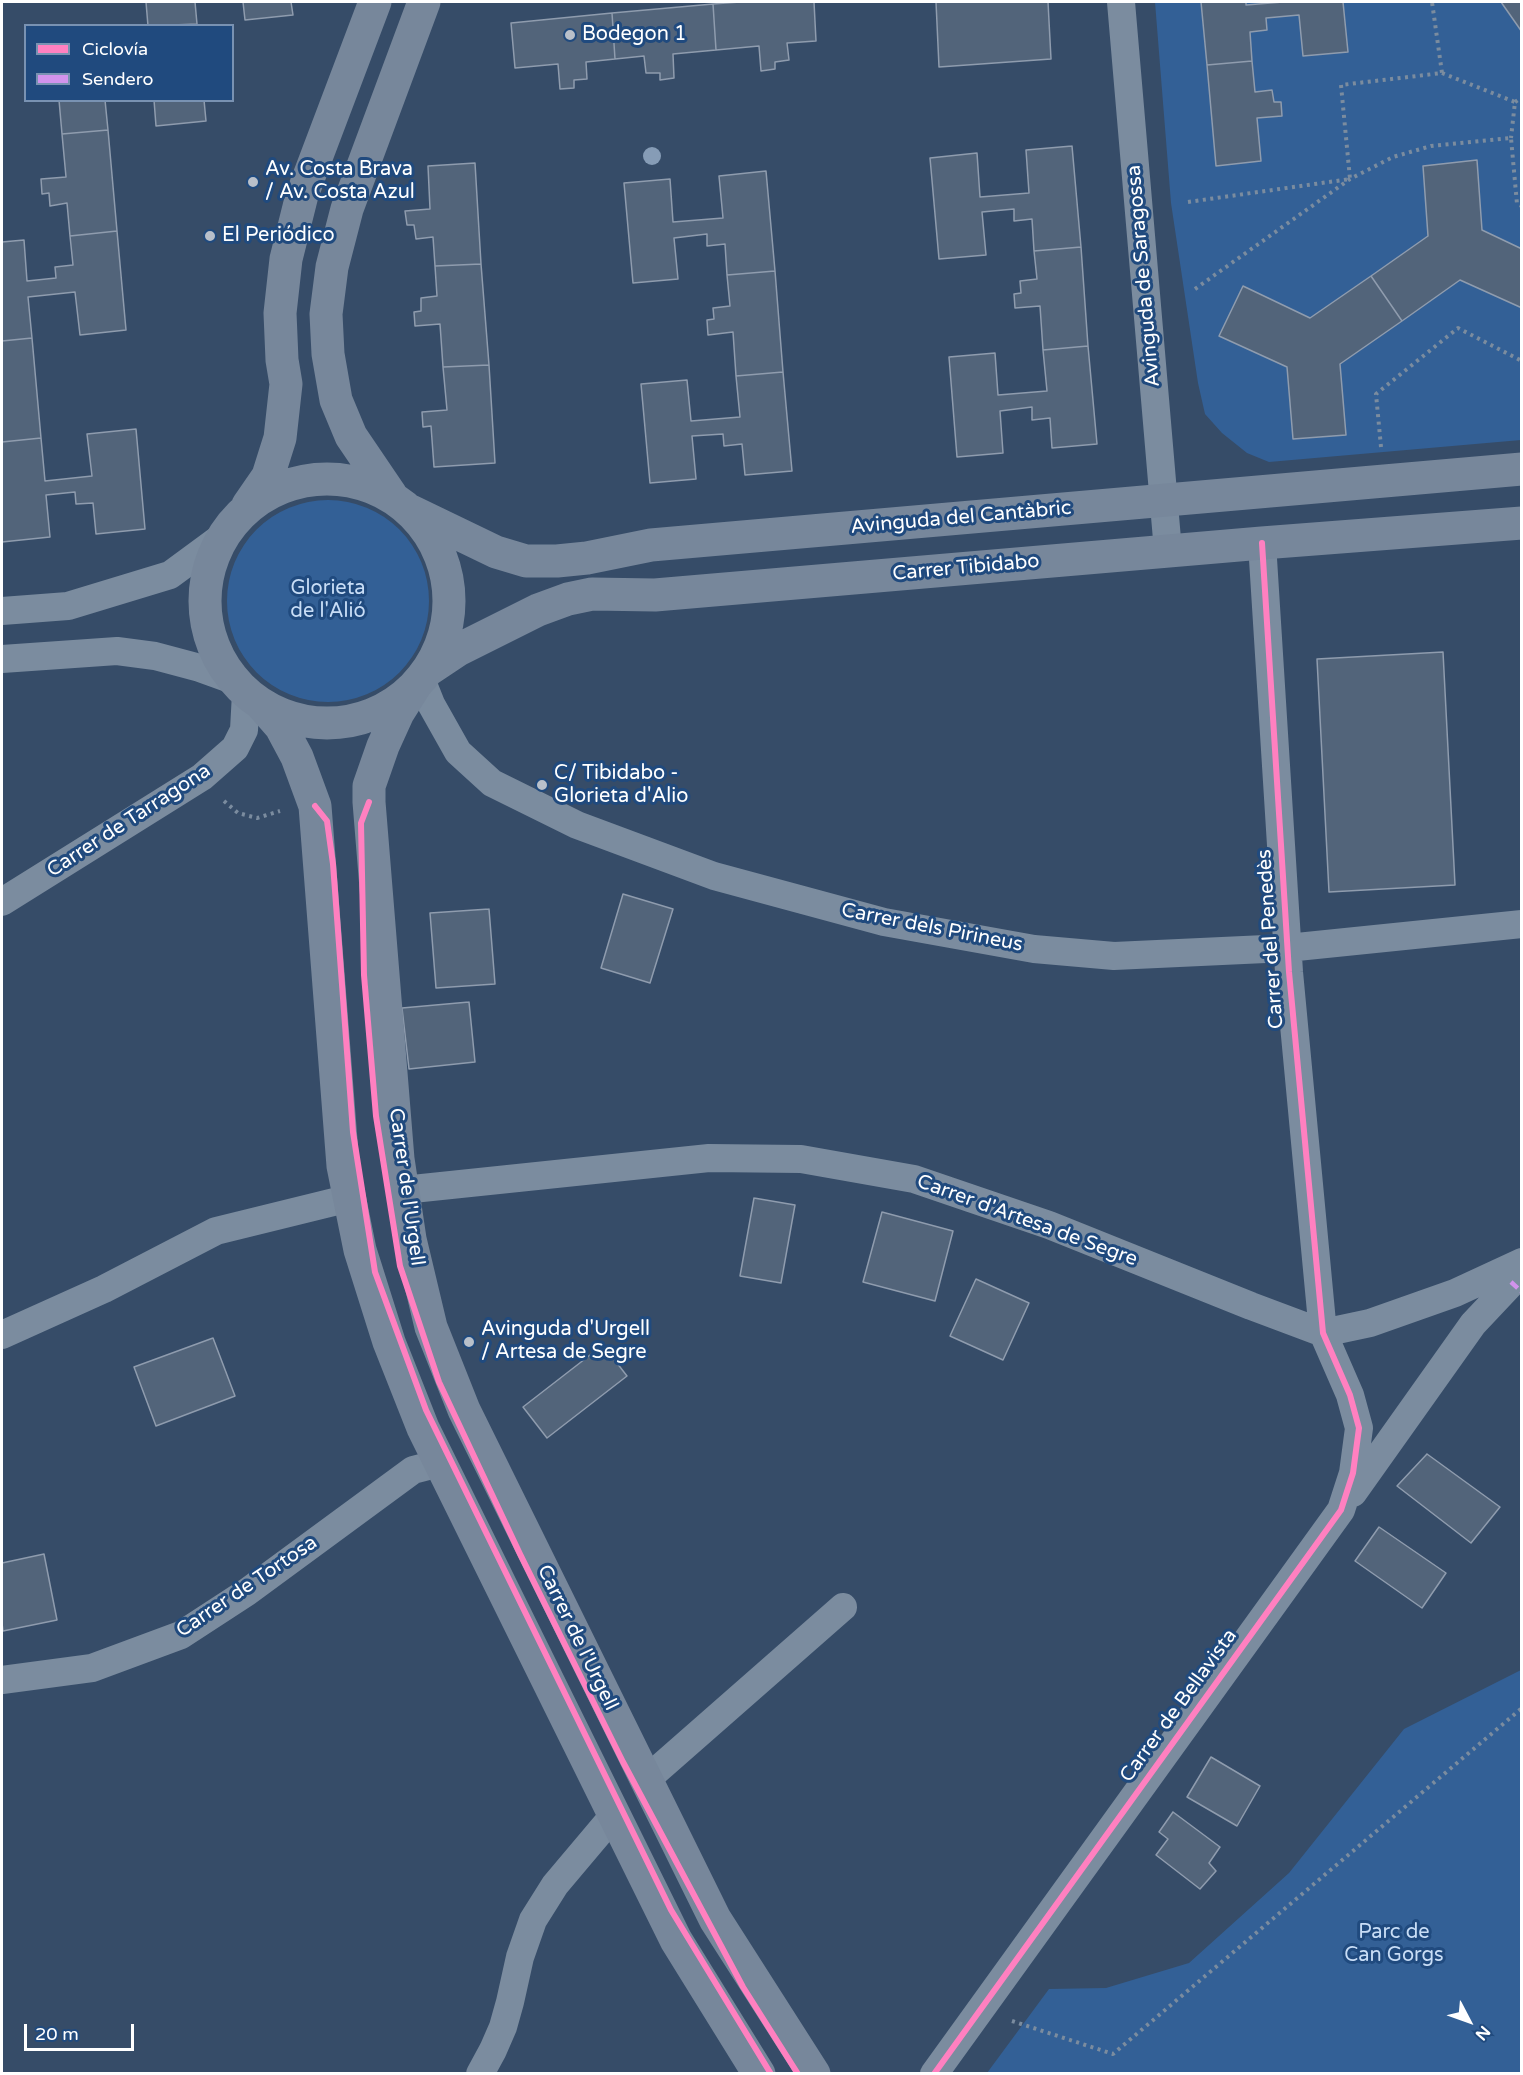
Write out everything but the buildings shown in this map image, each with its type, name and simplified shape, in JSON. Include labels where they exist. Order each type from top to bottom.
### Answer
[{"type":"street","points":[[375,2],[302,195],[286,259],[280,313],[282,360],[286,384],[280,438],[268,476],[224,536],[210,567],[205,601],[210,635],[224,667],[281,727],[297,757],[315,806],[343,1166],[360,1250],[389,1342],[423,1428],[675,1940],[759,2073]]},
{"type":"street","points":[[2,659],[117,651],[155,656],[200,668],[248,692],[291,718],[324,723],[357,719],[389,707],[421,678],[443,638],[450,604],[446,570],[432,538],[401,503],[351,436],[336,400],[328,354],[326,314],[332,267],[347,209],[424,2]]},
{"type":"street","name":"Avinguda de Saragossa","points":[[1121,2],[1168,551]]},
{"type":"street","name":"Avinguda del Cantàbric","points":[[401,503],[496,552],[526,561],[587,558],[651,545],[1521,469]]},
{"type":"street","points":[[244,511],[277,489],[315,479],[354,481],[401,503]]},
{"type":"street","name":"Carrer Tibidabo","points":[[421,678],[458,650],[538,610],[568,599],[592,594],[655,595],[1521,523]]},
{"type":"street","points":[[2,611],[68,606],[170,575],[224,536]]},
{"type":"street","name":"Carrer del Penedès","points":[[1262,543],[1287,948],[1323,1333]]},
{"type":"street","name":"Carrer dels Pirineus","points":[[421,678],[431,704],[458,752],[492,783],[577,825],[714,876],[884,922],[1034,949],[1114,956],[1287,948],[1521,924]]},
{"type":"street","name":"Carrer de l'Urgell","points":[[421,678],[398,713],[369,786],[398,1159],[410,1239],[431,1327],[464,1410],[715,1919],[814,2073]]},
{"type":"street","name":"Carrer de Tarragona","points":[[2,902],[202,777],[235,748],[244,730],[248,692]]},
{"type":"street","name":"Carrer d'Artesa de Segre","points":[[403,1190],[709,1158],[801,1159],[914,1179],[1049,1225],[1323,1333]]},
{"type":"street","points":[[2,1335],[104,1289],[216,1231],[350,1198]]},
{"type":"street","points":[[1323,1333],[1370,1323],[1455,1293],[1519,1277]]},
{"type":"street","name":"Carrer de Bellavista","points":[[934,2073],[1473,1324],[1519,1277]]},
{"type":"street","name":"Carrer de Bellavista","points":[[1323,1333],[1350,1395],[1359,1428],[1353,1473],[1341,1510]]},
{"type":"street","name":"Carrer de Tortosa","points":[[2,1680],[92,1668],[181,1635],[247,1592],[413,1470],[440,1463]]},
{"type":"street","points":[[647,1779],[843,1607]]},
{"type":"street","points":[[480,2073],[503,2027],[520,1957],[533,1920],[555,1885],[614,1815]]},
{"type":"path","points":[[1432,2],[1442,73]]},
{"type":"path","points":[[1350,179],[1341,85],[1442,73],[1515,102]]},
{"type":"path","points":[[1521,97],[1515,102],[1511,138],[1517,204],[1521,206]]},
{"type":"path","points":[[1195,289],[1350,179],[1393,157],[1431,146],[1511,138]]},
{"type":"path","points":[[1188,202],[1350,179]]},
{"type":"path","points":[[1382,452],[1376,393],[1458,328],[1521,361]]},
{"type":"path","points":[[221,798],[238,813],[257,818],[290,809]]},
{"type":"path","points":[[980,2010],[1113,2054],[1521,1708]]},
{"type":"green space","points":[[1155,2],[1521,2],[1521,440],[1269,462],[1247,453],[1222,433],[1205,414],[1198,383],[1171,203]]},
{"type":"green space","name":"Glorieta de l'Alió","points":[[328,500],[357,504],[376,512],[406,537],[417,553],[425,572],[429,601],[425,630],[417,649],[392,679],[376,690],[357,698],[328,702],[299,698],[280,690],[250,665],[239,649],[231,630],[227,601],[231,572],[239,553],[264,523],[280,512],[299,504]]},
{"type":"green space","name":"Parc de Can Gorgs","points":[[1521,1670],[1521,2073],[987,2073],[1049,1989],[1106,1988],[1189,1963],[1289,1873],[1404,1729]]},
{"type":"marked path","points":[[1511,1282],[1522,1292]]},
{"type":"cycle path","points":[[934,2074],[1341,1510],[1353,1473],[1359,1428],[1350,1395],[1323,1333],[1289,972],[1262,543]]},
{"type":"cycle path","points":[[369,802],[361,823],[364,975],[376,1116],[400,1266],[439,1382],[520,1554],[623,1762],[743,1987],[798,2074]]},
{"type":"cycle path","points":[[315,806],[327,821],[333,864],[353,1132],[375,1272],[426,1410],[671,1910],[771,2074]]},
{"type":"place","name":"Bodegon 1","points":[[570,35]]},
{"type":"place","name":"Av. Costa Brava / Av. Costa Azul","points":[[253,182]]},
{"type":"place","name":"El Periódico","points":[[210,236]]},
{"type":"place","name":"C/ Tibidabo - Glorieta d'Alio","points":[[542,785]]},
{"type":"place","name":"Avinguda d'Urgell / Artesa de Segre","points":[[469,1342]]}]
